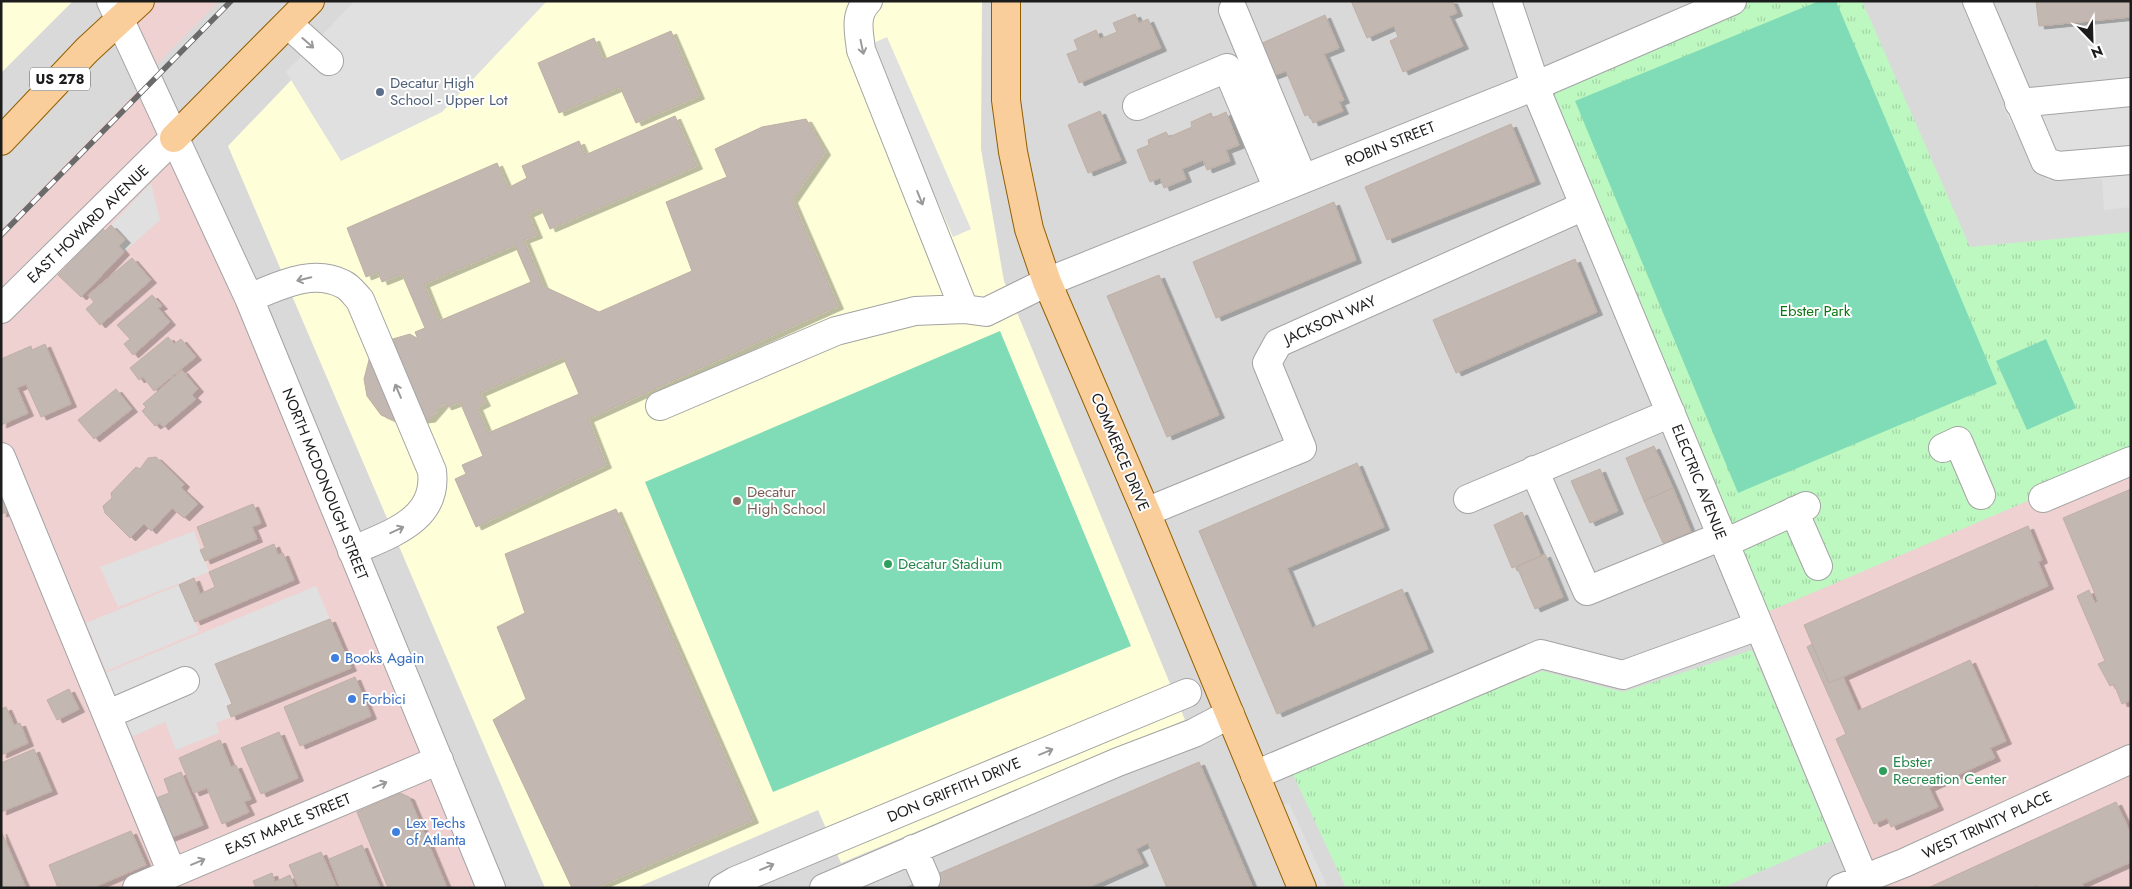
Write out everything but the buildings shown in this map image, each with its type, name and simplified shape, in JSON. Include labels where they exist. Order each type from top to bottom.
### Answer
[{"type":"main road","points":[[174,138],[310,1]]},
{"type":"main road","name":"COMMERCE DRIVE","points":[[1006,1],[1006,100],[1013,152],[1029,229],[1047,282],[1146,512],[1302,888]]},
{"type":"main road","name":"US 278","points":[[1,141],[87,50],[124,7]]},
{"type":"street","points":[[868,1],[857,21],[861,50],[964,310]]},
{"type":"street","name":"ELECTRIC AVENUE","points":[[1507,1],[1535,86],[1758,626],[1857,885]]},
{"type":"street","name":"ROBIN STREET","points":[[660,406],[836,331],[915,311],[964,310],[986,312],[1047,282],[1535,86],[1732,1]]},
{"type":"street","points":[[1977,1],[2045,161],[2058,166],[2131,160]]},
{"type":"street","name":"NORTH MCDONOUGH STREET","points":[[124,7],[151,83],[174,138],[249,298],[491,888]]},
{"type":"street","points":[[1233,10],[1290,184]]},
{"type":"street","points":[[288,24],[330,61]]},
{"type":"street","points":[[1137,106],[1227,68],[1290,184]]},
{"type":"street","points":[[2019,103],[2131,92]]},
{"type":"street","name":"EAST HOWARD AVENUE","points":[[1,309],[174,138]]},
{"type":"street","name":"JACKSON WAY","points":[[1146,512],[1302,448],[1267,363],[1278,342],[1584,206]]},
{"type":"street","points":[[249,298],[307,278],[320,276],[345,284],[360,300],[432,471],[434,482],[428,504],[419,516],[407,526],[352,551]]},
{"type":"street","points":[[1468,499],[1671,413]]},
{"type":"street","points":[[1943,448],[1958,441],[1981,495]]},
{"type":"street","points":[[1,457],[158,882]]},
{"type":"street","points":[[2043,498],[2131,461]]},
{"type":"street","points":[[1534,470],[1587,591],[1723,540],[1800,508],[1818,566]]},
{"type":"street","points":[[1255,775],[1541,654],[1623,674],[1758,626]]},
{"type":"street","points":[[120,709],[185,681]]},
{"type":"street","name":"DON GRIFFITH DRIVE","points":[[723,888],[735,881],[1187,693]]},
{"type":"street","points":[[824,888],[1118,762],[1194,733],[1230,714]]},
{"type":"street","name":"WEST TRINITY PLACE","points":[[1857,885],[2131,758]]},
{"type":"street","name":"EAST MAPLE STREET","points":[[158,882],[439,760]]},
{"type":"street","points":[[913,849],[926,879]]},
{"type":"shaded area","points":[[1,1],[2131,1],[2131,888],[1,888]]},
{"type":"shaded area","points":[[1,1],[73,1],[1,73]]},
{"type":"shaded area","points":[[101,1],[219,1],[141,81]]},
{"type":"shaded area","name":"Decatur High School - Upper Lot","points":[[355,1],[547,1],[442,112],[341,161],[286,72]]},
{"type":"shaded area","name":"Decatur High School","points":[[367,1],[982,1],[981,149],[1004,281],[1185,720],[841,863],[818,810],[636,888],[545,888],[228,146]]},
{"type":"shaded area","points":[[887,37],[971,229],[953,237],[869,45]]},
{"type":"shaded area","points":[[143,85],[485,888],[1,888],[1,230]]},
{"type":"shaded area","points":[[2131,97],[2131,207],[2104,210],[2102,179],[2046,180],[2031,159],[2002,106]]},
{"type":"shaded area","points":[[151,183],[160,220],[124,252],[119,246],[125,239],[111,225]]},
{"type":"shaded area","points":[[2131,457],[2131,888],[1823,888],[1863,869],[1758,616]]},
{"type":"shaded area","points":[[194,531],[209,572],[118,607],[100,567]]},
{"type":"shaded area","points":[[179,585],[199,632],[106,671],[86,623]]},
{"type":"shaded area","points":[[316,586],[330,619],[216,664],[232,704],[231,717],[216,723],[219,733],[176,750],[165,722],[129,738],[103,674]]},
{"type":"shaded area","points":[[1289,803],[1328,888],[1317,888],[1280,806]]},
{"type":"green space","name":"Ebster Park","points":[[1749,1],[1862,1],[1970,247],[2131,232],[2131,457],[1758,616],[1543,89]]},
{"type":"green space","name":"Ebster Park","points":[[1819,1],[1836,1],[1997,384],[1738,493],[1575,101]]},
{"type":"green space","name":"Decatur Stadium","points":[[1000,331],[1131,646],[773,792],[645,482]]},
{"type":"green space","points":[[2046,339],[2076,408],[2027,430],[1996,361]]},
{"type":"green space","points":[[1752,650],[1832,841],[1722,888],[1346,888],[1291,770],[1542,671],[1623,692]]},
{"type":"railway","points":[[1,235],[231,1]]},
{"type":"place","name":"Decatur High School - Upper Lot","points":[[380,92]]},
{"type":"place","name":"Decatur High School","points":[[737,501]]},
{"type":"place","name":"Decatur Stadium","points":[[888,564]]},
{"type":"place","name":"Books Again","points":[[335,658]]},
{"type":"place","name":"Forbici","points":[[352,699]]},
{"type":"place","name":"Ebster Recreation Center","points":[[1883,771]]},
{"type":"place","name":"Lex Techs of Atlanta","points":[[396,832]]}]
